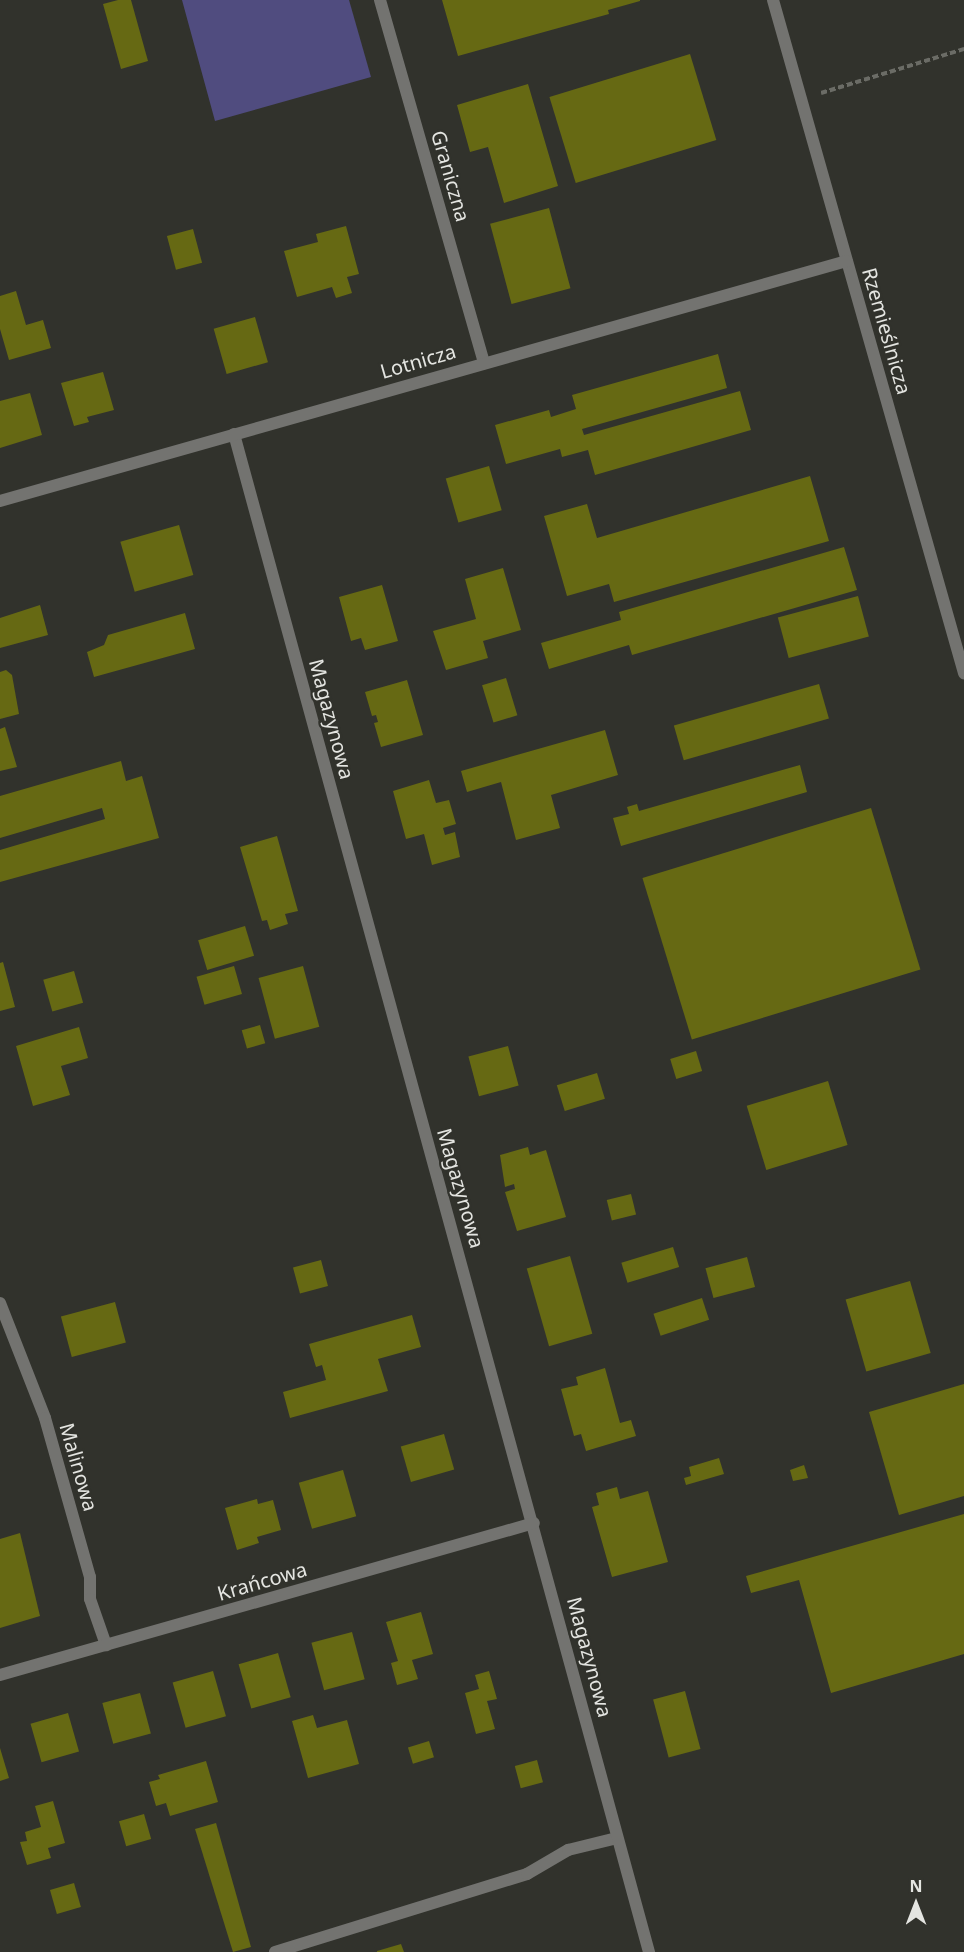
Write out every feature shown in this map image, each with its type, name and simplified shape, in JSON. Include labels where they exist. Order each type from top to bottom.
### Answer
[{"type":"street","name":"Graniczna","points":[[381,0],[484,363]]},
{"type":"street","name":"Rzemieślnicza","points":[[773,0],[964,673]]},
{"type":"street","name":"Lotnicza","points":[[0,501],[847,261]]},
{"type":"street","name":"Magazynowa","points":[[234,434],[534,1523],[649,1952]]},
{"type":"street","name":"Malinowa","points":[[0,1303],[45,1418],[90,1577],[90,1599],[106,1645]]},
{"type":"street","name":"Krańcowa","points":[[0,1675],[534,1523]]},
{"type":"street","points":[[275,1952],[527,1874],[568,1850],[617,1838]]},
{"type":"path","points":[[801,100],[964,49]]},
{"type":"shaded area","points":[[182,0],[349,0],[371,77],[215,121]]},
{"type":"building","points":[[118,0],[131,0],[148,61],[121,69],[103,4]]},
{"type":"building","points":[[442,0],[640,1],[608,10],[609,14],[458,56]]},
{"type":"building","points":[[690,54],[716,140],[576,183],[549,97]]},
{"type":"building","points":[[528,84],[558,186],[504,203],[488,147],[470,152],[457,105]]},
{"type":"building","points":[[549,208],[570,288],[512,304],[490,224]]},
{"type":"building","points":[[346,226],[359,274],[347,277],[352,293],[336,298],[332,287],[297,297],[284,251],[318,242],[316,234]]},
{"type":"building","points":[[193,229],[202,263],[176,270],[167,236]]},
{"type":"building","points":[[16,291],[26,325],[43,320],[51,348],[9,360],[0,329],[0,296]]},
{"type":"building","points":[[255,317],[268,362],[227,374],[214,329]]},
{"type":"building","points":[[718,354],[727,388],[582,429],[584,435],[740,391],[751,430],[595,475],[588,450],[562,457],[560,449],[506,464],[495,425],[549,410],[551,417],[576,409],[572,395]]},
{"type":"building","points":[[103,372],[114,410],[87,417],[89,422],[74,426],[61,383]]},
{"type":"building","points":[[30,393],[42,435],[0,448],[0,401]]},
{"type":"building","points":[[489,466],[502,510],[458,523],[446,478]]},
{"type":"building","points":[[810,476],[829,541],[614,602],[609,584],[567,596],[544,516],[587,504],[597,538]]},
{"type":"building","points":[[179,525],[193,575],[135,592],[120,542]]},
{"type":"building","points":[[844,547],[857,590],[632,655],[629,645],[549,669],[541,643],[621,620],[619,612]]},
{"type":"building","points":[[503,568],[521,630],[483,641],[488,658],[446,670],[433,631],[476,619],[465,579]]},
{"type":"building","points":[[382,585],[398,641],[365,650],[361,638],[351,641],[339,597]]},
{"type":"building","points":[[858,596],[869,637],[789,658],[778,617]]},
{"type":"building","points":[[40,605],[48,635],[0,648],[0,618]]},
{"type":"building","points":[[185,613],[195,649],[94,677],[87,652],[104,645],[108,635]]},
{"type":"building","points":[[6,670],[12,675],[19,714],[0,719],[0,672]]},
{"type":"building","points":[[506,678],[517,715],[493,723],[482,685]]},
{"type":"building","points":[[407,680],[423,735],[381,747],[374,723],[378,722],[376,715],[372,716],[365,692]]},
{"type":"building","points":[[819,684],[829,719],[684,760],[674,726]]},
{"type":"building","points":[[5,727],[17,767],[0,771],[0,729]]},
{"type":"building","points":[[605,730],[618,775],[551,795],[560,828],[516,840],[501,782],[467,792],[461,771]]},
{"type":"building","points":[[121,761],[126,781],[142,776],[159,838],[0,882],[0,850],[105,819],[102,808],[0,838],[0,796]]},
{"type":"building","points":[[800,765],[807,792],[621,846],[613,818],[629,814],[627,807],[637,804],[639,811]]},
{"type":"building","points":[[429,780],[436,803],[449,800],[456,824],[443,828],[445,835],[455,832],[460,857],[432,865],[424,834],[406,839],[393,791]]},
{"type":"building","points":[[871,808],[920,970],[692,1039],[642,878]]},
{"type":"building","points":[[277,836],[298,911],[285,914],[288,924],[270,930],[267,920],[262,921],[240,847]]},
{"type":"building","points":[[245,926],[254,956],[207,970],[198,940]]},
{"type":"building","points":[[3,962],[15,1007],[0,1011],[0,963]]},
{"type":"building","points":[[234,966],[242,994],[205,1005],[197,977]]},
{"type":"building","points":[[303,966],[319,1027],[275,1039],[259,978]]},
{"type":"building","points":[[74,971],[83,1003],[52,1012],[43,980]]},
{"type":"building","points":[[260,1025],[265,1043],[247,1049],[242,1030]]},
{"type":"building","points":[[79,1027],[88,1058],[61,1066],[70,1095],[33,1106],[16,1046]]},
{"type":"building","points":[[508,1046],[519,1086],[479,1096],[468,1057]]},
{"type":"building","points":[[696,1051],[702,1071],[676,1079],[670,1059]]},
{"type":"building","points":[[597,1073],[605,1099],[565,1111],[557,1085]]},
{"type":"building","points":[[828,1081],[848,1145],[766,1170],[747,1106]]},
{"type":"building","points":[[528,1147],[530,1155],[546,1150],[566,1217],[517,1231],[505,1192],[515,1189],[514,1184],[505,1187],[500,1155]]},
{"type":"building","points":[[631,1194],[636,1214],[612,1220],[607,1200]]},
{"type":"building","points":[[673,1247],[679,1267],[627,1283],[621,1263]]},
{"type":"building","points":[[570,1256],[592,1334],[549,1346],[527,1268]]},
{"type":"building","points":[[747,1257],[755,1287],[713,1298],[705,1268]]},
{"type":"building","points":[[321,1260],[328,1286],[300,1294],[293,1268]]},
{"type":"building","points":[[910,1281],[931,1353],[866,1372],[846,1299]]},
{"type":"building","points":[[702,1298],[709,1320],[661,1336],[653,1314]]},
{"type":"building","points":[[115,1302],[126,1343],[72,1357],[61,1316]]},
{"type":"building","points":[[412,1315],[421,1347],[378,1359],[388,1391],[290,1418],[283,1392],[326,1380],[322,1365],[316,1367],[309,1344]]},
{"type":"building","points":[[605,1368],[620,1423],[631,1420],[636,1436],[586,1451],[581,1434],[574,1436],[561,1389],[578,1385],[576,1377]]},
{"type":"building","points":[[964,1384],[964,1496],[899,1515],[869,1412]]},
{"type":"building","points":[[444,1434],[454,1470],[411,1482],[401,1446]]},
{"type":"building","points":[[719,1458],[724,1474],[686,1485],[684,1478],[691,1476],[689,1467]]},
{"type":"building","points":[[804,1465],[808,1478],[793,1481],[790,1470]]},
{"type":"building","points":[[343,1470],[356,1516],[312,1529],[299,1483]]},
{"type":"building","points":[[617,1487],[620,1499],[648,1491],[668,1562],[612,1577],[592,1507],[599,1505],[596,1493]]},
{"type":"building","points":[[257,1499],[258,1504],[273,1500],[281,1530],[257,1537],[259,1543],[237,1550],[225,1508]]},
{"type":"building","points":[[964,1514],[964,1654],[831,1693],[799,1580],[751,1593],[746,1576]]},
{"type":"building","points":[[20,1533],[40,1616],[0,1628],[0,1539]]},
{"type":"building","points":[[421,1612],[433,1654],[412,1660],[418,1679],[397,1685],[391,1663],[398,1661],[386,1622]]},
{"type":"building","points":[[352,1632],[365,1679],[324,1690],[311,1643]]},
{"type":"building","points":[[278,1653],[291,1697],[251,1709],[239,1664]]},
{"type":"building","points":[[213,1671],[226,1716],[186,1728],[173,1683]]},
{"type":"building","points":[[489,1671],[497,1699],[487,1701],[495,1729],[476,1734],[465,1693],[479,1689],[475,1675]]},
{"type":"building","points":[[685,1691],[701,1749],[669,1757],[653,1700]]},
{"type":"building","points":[[140,1693],[151,1734],[113,1744],[102,1703]]},
{"type":"building","points":[[68,1713],[79,1751],[42,1762],[31,1724]]},
{"type":"building","points":[[313,1715],[317,1728],[347,1720],[359,1764],[308,1778],[292,1721]]},
{"type":"building","points":[[429,1741],[434,1757],[413,1764],[408,1747]]},
{"type":"building","points":[[0,1748],[9,1778],[0,1781]]},
{"type":"building","points":[[537,1760],[543,1782],[521,1788],[515,1766]]},
{"type":"building","points":[[206,1761],[218,1802],[170,1816],[166,1803],[156,1806],[149,1782],[160,1779],[158,1775]]},
{"type":"building","points":[[53,1801],[65,1843],[48,1848],[51,1858],[27,1865],[20,1842],[27,1841],[25,1832],[41,1827],[35,1806]]},
{"type":"building","points":[[144,1814],[151,1839],[126,1846],[119,1821]]},
{"type":"building","points":[[216,1823],[251,1947],[233,1952],[195,1829]]},
{"type":"building","points":[[74,1883],[81,1907],[57,1914],[50,1890]]},
{"type":"building","points":[[401,1944],[404,1952],[377,1952],[377,1951]]}]
